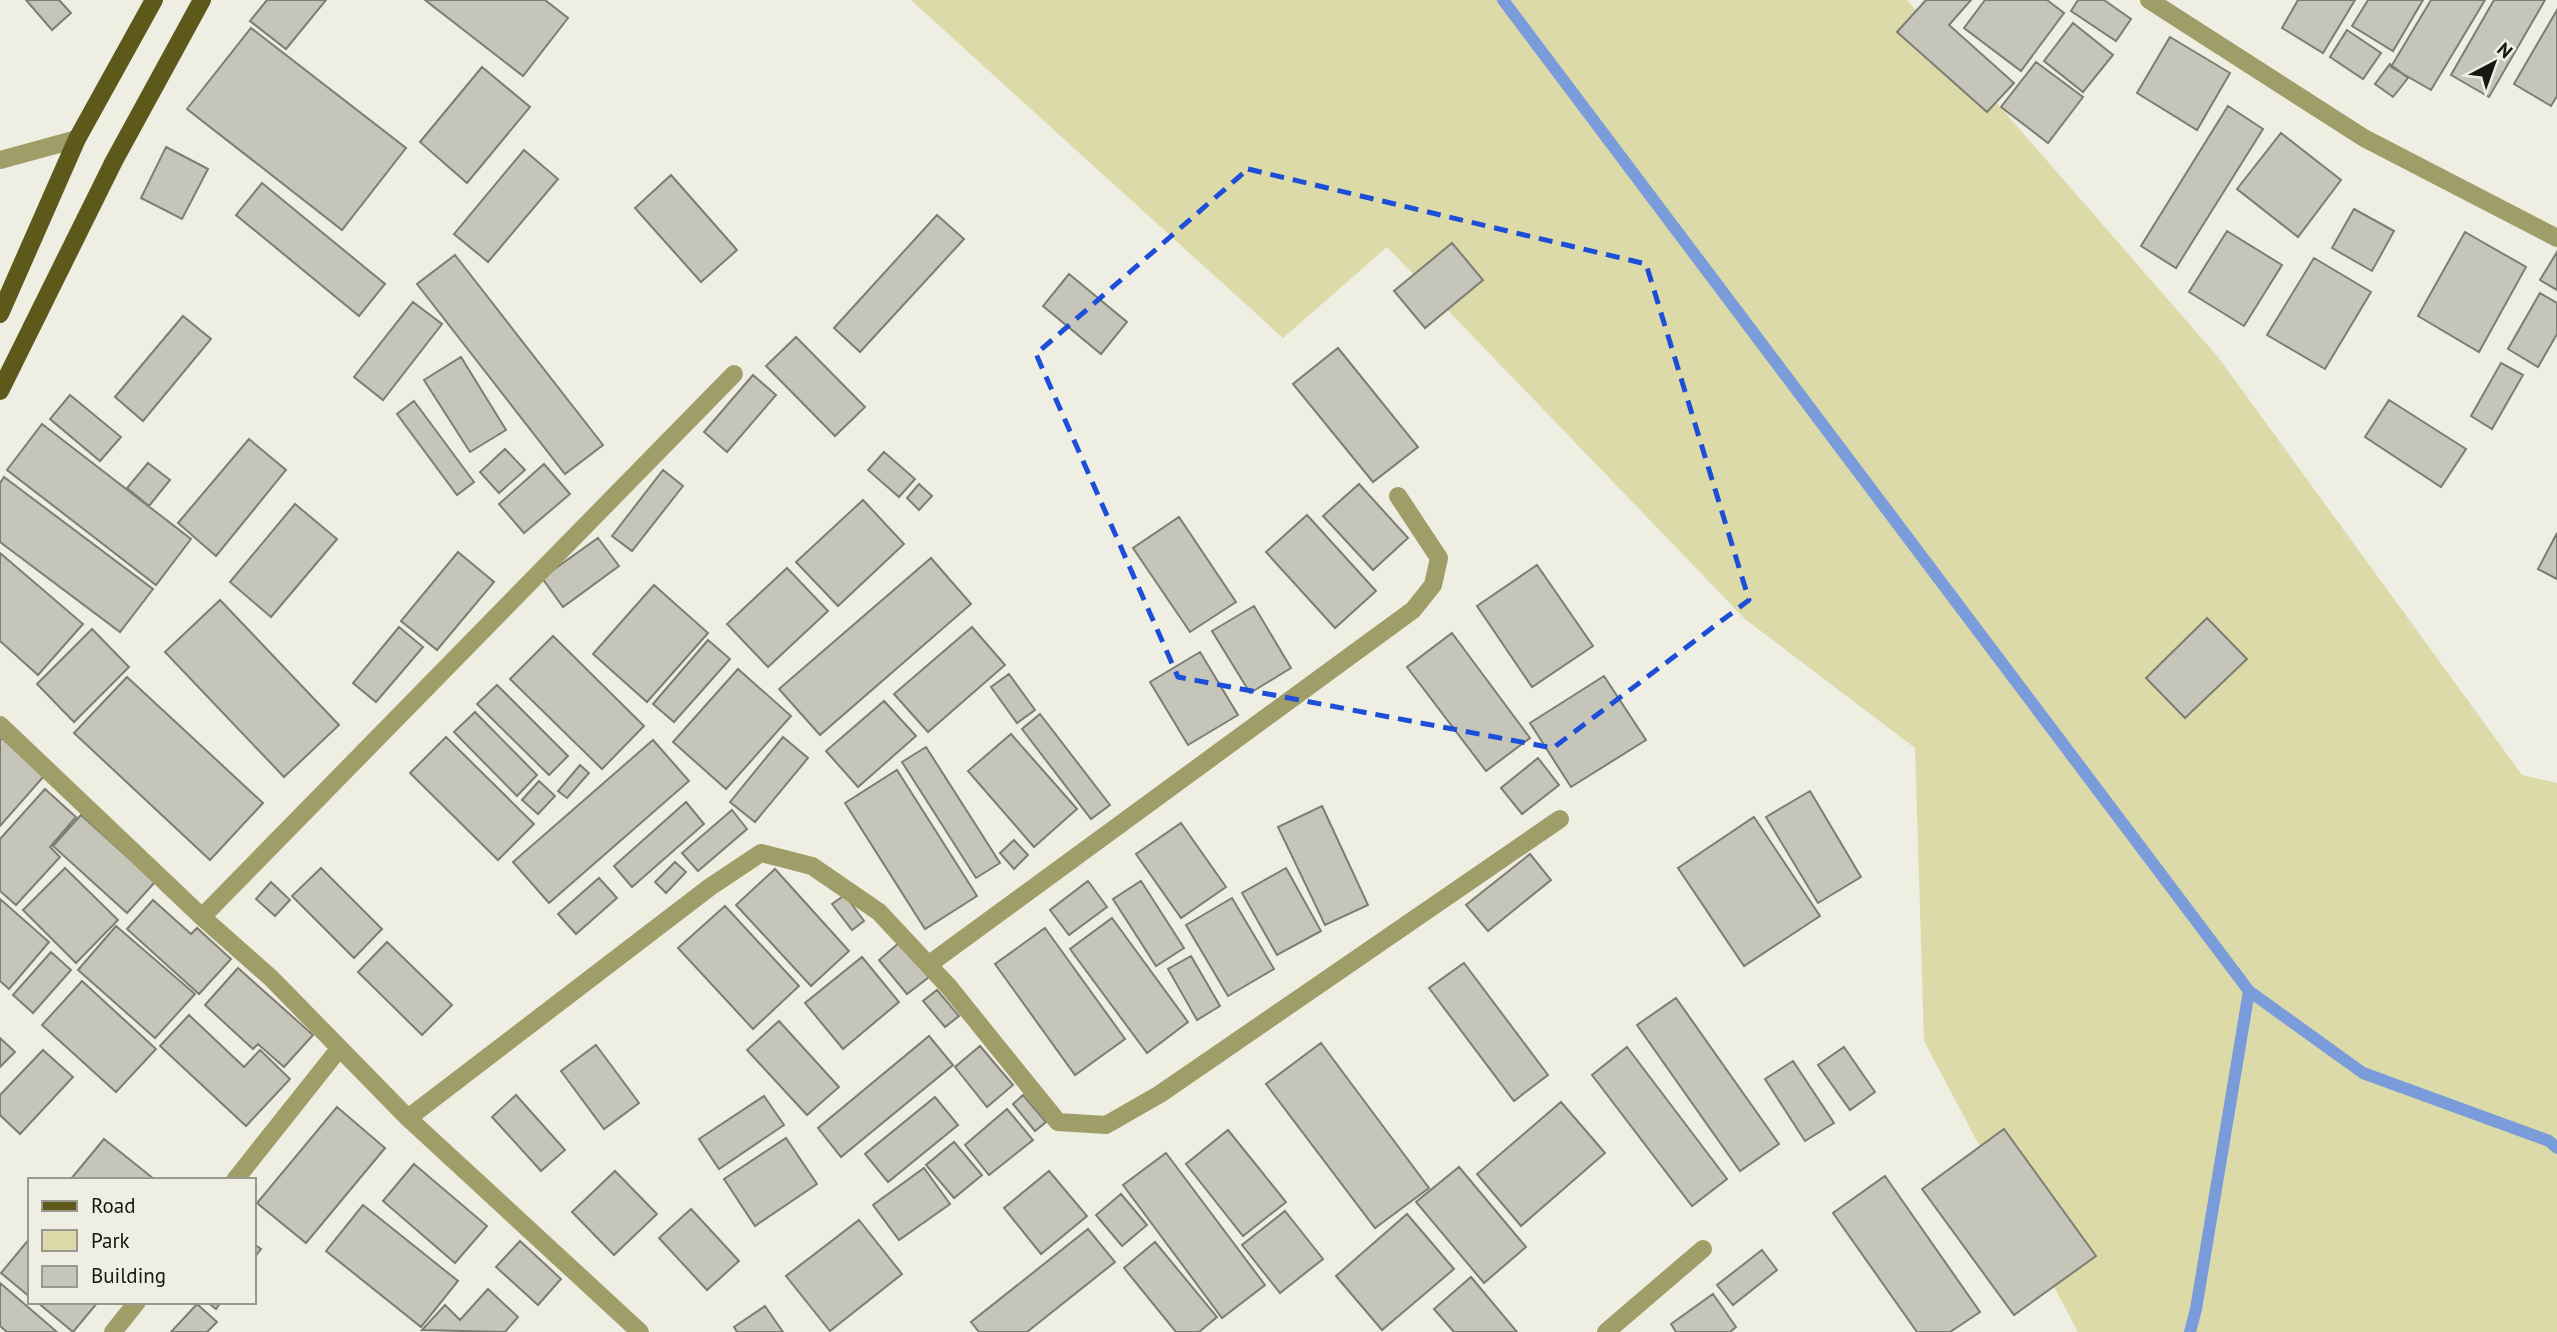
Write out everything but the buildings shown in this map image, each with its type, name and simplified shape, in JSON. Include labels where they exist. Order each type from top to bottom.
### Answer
[{"type":"main road","points":[[0,314],[77,139],[154,0]]},
{"type":"main road","points":[[0,391],[114,161],[202,0]]},
{"type":"street","points":[[2149,0],[2364,138],[2557,238]]},
{"type":"street","points":[[0,160],[77,139]]},
{"type":"street","points":[[202,917],[734,374]]},
{"type":"street","points":[[928,965],[1413,610],[1433,585],[1439,558],[1398,496]]},
{"type":"street","points":[[0,725],[202,917],[271,978],[408,1118],[640,1332]]},
{"type":"street","points":[[408,1118],[710,887],[761,853],[812,866],[879,912],[949,987],[1058,1122],[1106,1125],[1160,1094],[1560,819]]},
{"type":"street","points":[[237,1178],[339,1049]]},
{"type":"street","points":[[1606,1332],[1703,1249]]},
{"type":"street","points":[[113,1332],[135,1304]]},
{"type":"highlighted area","points":[[1248,169],[1646,264],[1749,600],[1553,748],[1178,677],[1036,354]]},
{"type":"green space","points":[[911,0],[1907,0],[2218,357],[2522,775],[2557,783],[2557,1332],[2078,1332],[1924,1041],[1915,748],[1745,619],[1387,247],[1283,338]]},
{"type":"waterway","points":[[1503,0],[2249,991],[2363,1073],[2549,1141],[2557,1148]]},
{"type":"waterway","points":[[2190,1332],[2249,991]]}]
